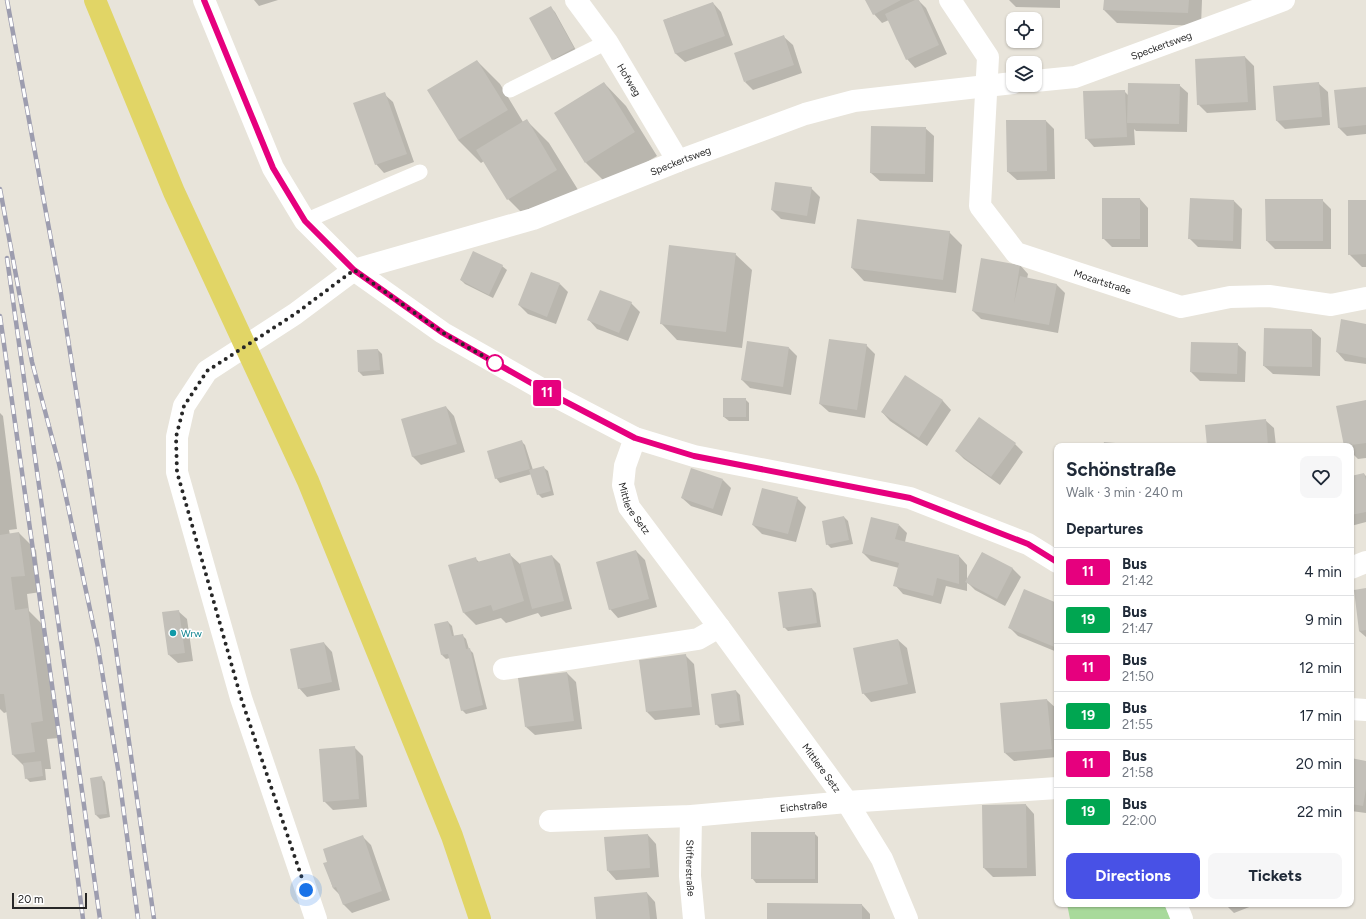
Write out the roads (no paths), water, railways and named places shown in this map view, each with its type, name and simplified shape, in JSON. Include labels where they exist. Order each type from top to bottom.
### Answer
[{"type":"main road","points":[[96,0],[174,192],[308,481],[452,836],[480,919]]},
{"type":"street","points":[[204,0],[273,168],[305,221],[354,270],[443,333],[547,392],[635,438],[694,456],[910,498],[1028,544],[1054,560]]},
{"type":"street","name":"Hofweg","points":[[576,0],[606,42],[678,161]]},
{"type":"street","name":"Mozartstraße","points":[[950,0],[988,58],[980,206],[1016,253],[1181,307],[1230,297],[1269,296],[1331,304],[1366,298]]},
{"type":"street","name":"Speckertsweg","points":[[1042,80],[1075,77],[1284,0]]},
{"type":"street","name":"Speckertsweg","points":[[354,270],[533,219],[678,161],[805,114],[854,101],[1006,84]]},
{"type":"street","points":[[316,919],[241,698],[177,472],[176,437],[184,406],[207,371],[295,314],[354,270]]},
{"type":"street","name":"Mittlere Setz","points":[[635,438],[625,466],[623,485],[629,506],[847,802],[882,859],[907,919]]},
{"type":"street","points":[[1354,567],[1366,562]]},
{"type":"street","points":[[504,669],[698,639],[719,627]]},
{"type":"street","points":[[1354,709],[1366,710]]},
{"type":"street","name":"Eichstraße","points":[[550,821],[691,816],[847,802],[1054,788]]},
{"type":"street","name":"Stifterstraße","points":[[691,816],[690,876],[694,919]]},
{"type":"street","points":[[1177,907],[1182,919]]},
{"type":"lane","points":[[510,90],[606,42]]},
{"type":"lane","points":[[305,221],[420,172]]},
{"type":"railway","points":[[7,0],[61,294],[112,621],[154,919]]},
{"type":"railway","points":[[0,189],[32,362],[59,464],[98,647],[118,769],[138,919]]},
{"type":"railway","points":[[7,258],[100,919]]},
{"type":"railway","points":[[0,316],[61,749],[83,919]]},
{"type":"place","name":"Wrw","points":[[173,633]]}]
